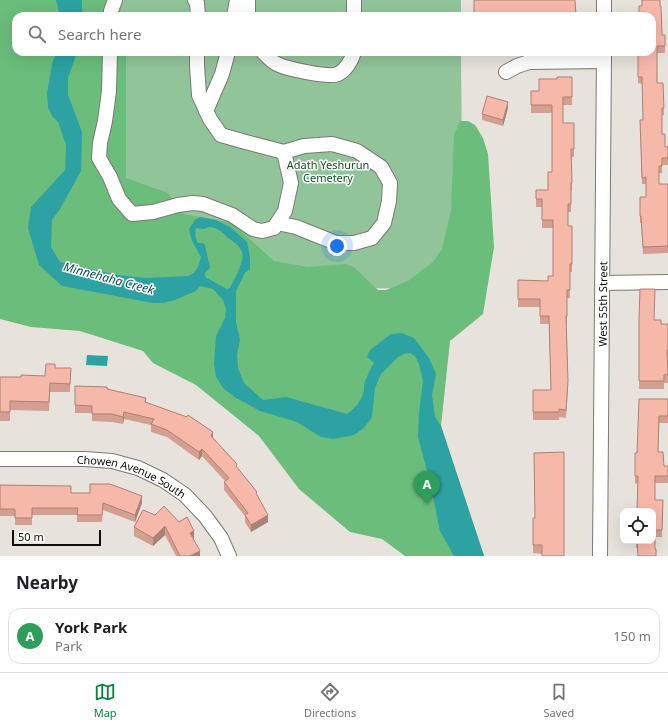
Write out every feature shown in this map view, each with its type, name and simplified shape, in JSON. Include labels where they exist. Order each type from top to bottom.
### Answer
[{"type":"street","points":[[111,12],[114,0]]},
{"type":"street","points":[[195,0],[197,3],[198,12]]},
{"type":"street","points":[[235,12],[237,0]]},
{"type":"street","points":[[248,0],[248,12]]},
{"type":"street","points":[[354,0],[354,12]]},
{"type":"street","points":[[604,0],[604,12]]},
{"type":"street","points":[[110,56],[109,91],[100,143],[99,158],[120,199],[132,214],[153,212],[178,205],[193,203],[204,204],[232,215],[253,229],[262,232],[274,228],[285,211],[291,183],[284,152]]},
{"type":"street","points":[[197,56],[199,94],[210,119],[221,135],[284,152],[304,146],[332,144],[356,151],[381,167],[390,183],[389,202],[384,223],[372,238],[354,243],[336,243],[296,227],[277,223]]},
{"type":"street","points":[[206,111],[222,74],[227,56]]},
{"type":"street","points":[[267,56],[276,64],[322,75],[338,74],[349,65],[352,56]]},
{"type":"street","points":[[506,72],[528,62],[604,56]]},
{"type":"street","name":"West 55th Street","points":[[600,556],[604,56]]},
{"type":"street","points":[[602,283],[668,282]]},
{"type":"street","name":"Chowen Avenue South","points":[[0,459],[84,459],[112,461],[138,468],[163,480],[185,495],[205,516],[221,538],[229,556]]},
{"type":"green space","points":[[0,0],[119,0],[120,12],[12,12],[12,56],[126,56],[126,178],[168,193],[184,214],[232,223],[274,261],[308,267],[346,264],[354,267],[378,290],[386,290],[408,281],[433,262],[442,249],[451,211],[454,135],[460,121],[468,121],[475,125],[483,138],[488,154],[494,247],[483,314],[450,341],[441,426],[484,556],[405,556],[382,539],[350,532],[299,489],[259,436],[196,385],[153,363],[143,351],[80,331],[31,327],[0,319]]},
{"type":"green space","points":[[63,0],[461,0],[461,12],[63,12]]},
{"type":"green space","name":"Adath Yeshurun Cemetery","points":[[63,56],[461,56],[463,281],[427,288],[244,289],[64,284]]},
{"type":"water","points":[[56,0],[82,0],[82,12],[59,12]]},
{"type":"water","name":"Minnehaha Creek","points":[[55,56],[76,56],[68,78],[68,95],[82,132],[81,171],[60,209],[52,220],[51,247],[60,262],[117,275],[146,278],[188,276],[196,271],[201,257],[192,241],[189,229],[195,220],[200,217],[216,220],[230,227],[247,242],[250,257],[250,269],[245,273],[236,291],[236,322],[240,340],[237,355],[238,368],[244,383],[263,400],[286,397],[347,414],[362,398],[365,381],[374,363],[367,357],[370,350],[391,334],[402,333],[414,338],[429,358],[436,374],[432,395],[435,417],[441,426],[484,556],[454,556],[440,531],[429,478],[418,437],[423,381],[419,364],[415,356],[410,353],[398,357],[381,374],[375,388],[372,417],[364,428],[354,435],[333,439],[321,437],[297,422],[260,411],[236,398],[223,388],[216,377],[214,364],[216,336],[225,318],[226,309],[223,300],[213,289],[200,286],[196,291],[175,300],[163,303],[153,303],[62,286],[39,265],[28,228],[31,207],[65,170],[66,145],[58,122],[52,116],[48,107],[47,93]],"holes":[[[196,228],[215,228],[234,242],[240,248],[243,256],[239,270],[230,288],[227,289],[205,277],[205,273],[210,268],[205,245],[198,243],[195,234]]]},
{"type":"water","points":[[87,355],[108,356],[107,366],[86,365]]},
{"type":"building","points":[[474,0],[575,0],[576,12],[474,12]]},
{"type":"building","points":[[642,0],[660,0],[662,35],[665,35],[665,46],[657,46],[657,83],[663,83],[664,108],[662,108],[662,134],[665,134],[665,147],[668,147],[668,158],[662,158],[662,166],[659,166],[659,184],[668,184],[668,246],[643,247],[640,197],[646,197],[646,177],[642,178],[640,120],[643,120],[642,77],[638,77],[638,56],[656,56],[656,12],[639,12],[639,6],[642,6]]},
{"type":"building","points":[[557,77],[572,77],[572,97],[563,97],[563,123],[574,123],[574,149],[571,149],[571,204],[568,204],[568,226],[572,226],[572,264],[570,264],[570,290],[567,290],[566,316],[568,381],[566,410],[559,409],[559,412],[533,412],[533,390],[551,390],[549,316],[540,316],[540,299],[518,299],[518,280],[548,281],[548,276],[553,276],[553,220],[542,220],[542,199],[536,199],[536,190],[548,190],[548,172],[552,172],[552,105],[531,105],[531,91],[539,91],[539,79],[557,79]]},
{"type":"building","points":[[487,96],[508,102],[503,120],[482,114]]},
{"type":"building","points":[[640,289],[655,289],[654,320],[661,320],[661,324],[668,324],[668,374],[664,375],[664,381],[639,381]]},
{"type":"building","points":[[46,364],[55,364],[55,368],[71,368],[70,384],[50,383],[49,402],[10,401],[10,412],[0,412],[0,377],[21,377],[21,375],[45,376]]},
{"type":"building","points":[[75,386],[107,387],[107,389],[146,398],[145,402],[187,417],[188,415],[213,432],[211,436],[237,464],[236,466],[257,492],[256,493],[268,515],[251,525],[245,515],[248,513],[224,482],[229,478],[202,449],[199,452],[167,430],[151,424],[154,419],[124,412],[123,417],[112,414],[92,414],[92,406],[75,405]]},
{"type":"building","points":[[639,399],[668,399],[668,416],[659,416],[658,452],[663,452],[664,466],[668,466],[668,476],[655,476],[655,500],[663,500],[662,530],[656,530],[656,508],[637,508],[638,476],[635,476],[635,453],[637,453]]},
{"type":"building","points":[[564,452],[564,556],[542,556],[542,545],[533,545],[533,518],[535,518],[534,453]]},
{"type":"building","points":[[90,484],[110,484],[142,496],[135,515],[103,503],[102,515],[77,515],[78,508],[32,508],[32,518],[15,518],[15,509],[0,509],[0,485],[71,486],[71,493],[90,493]]},
{"type":"building","points":[[164,506],[179,522],[187,517],[194,531],[190,533],[200,551],[190,556],[180,556],[165,526],[153,538],[134,527],[143,510],[155,515]]},
{"type":"building","points":[[637,544],[655,544],[656,556],[638,556]]},
{"type":"place","name":"York Park","points":[[427,504]]}]
